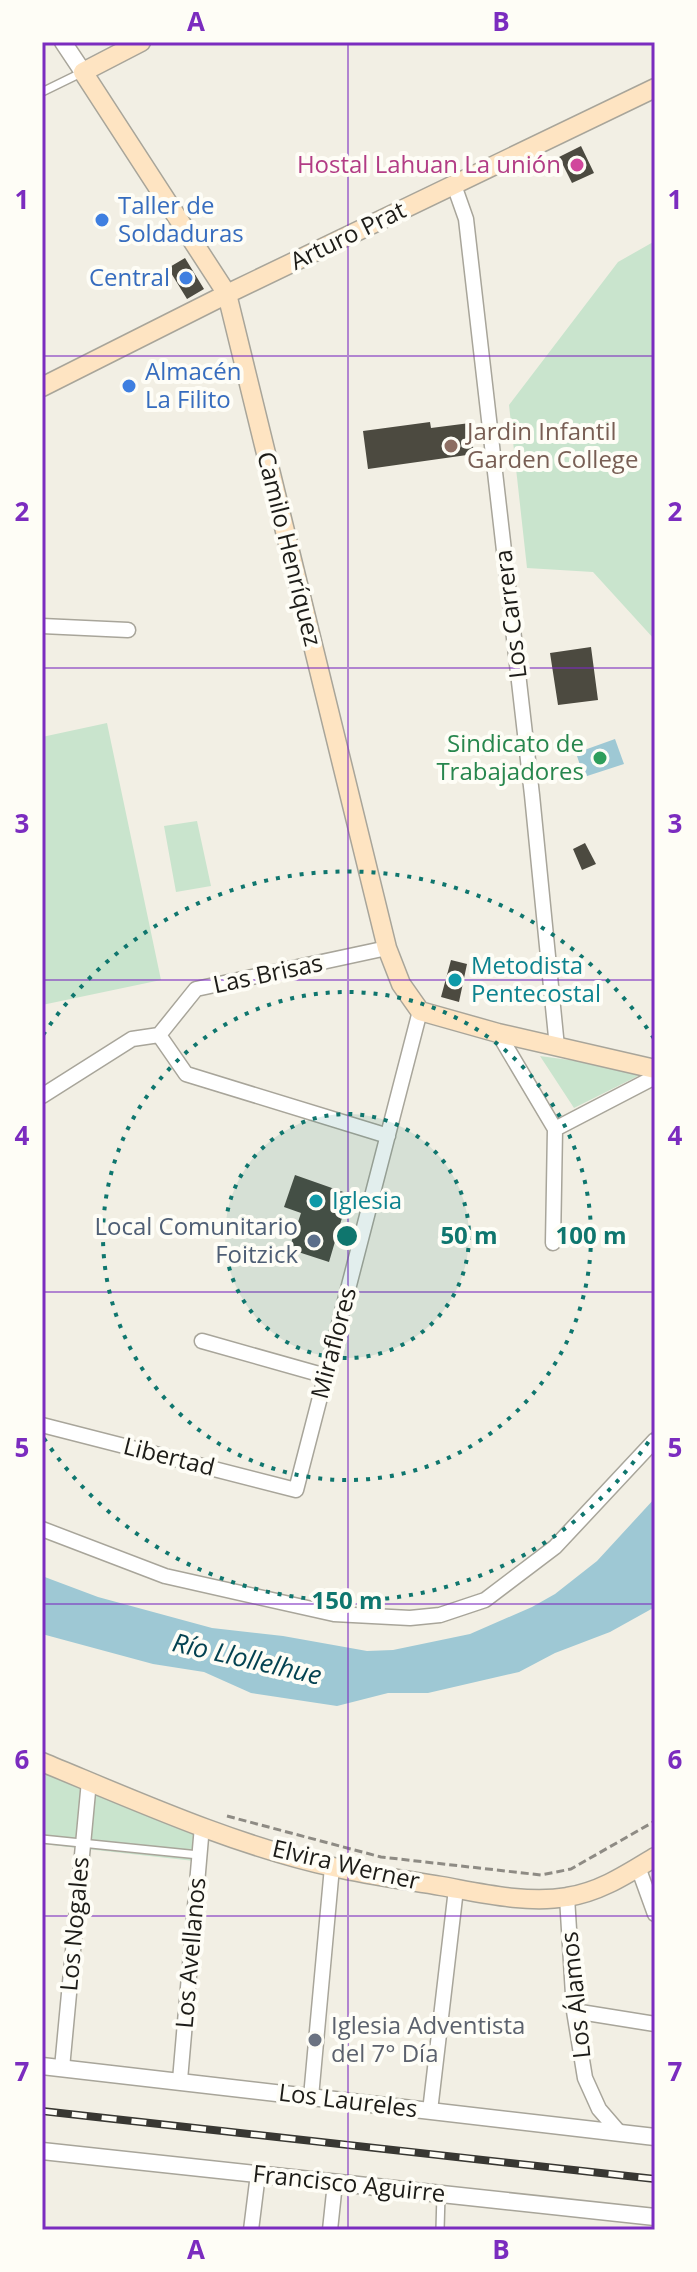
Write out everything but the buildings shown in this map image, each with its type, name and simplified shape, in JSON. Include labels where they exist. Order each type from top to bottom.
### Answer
[{"type":"main road","points":[[83,72],[141,42]]},
{"type":"main road","name":"Camilo Henríquez","points":[[83,72],[227,294],[387,948],[401,984],[420,1011]]},
{"type":"main road","name":"Arturo Prat","points":[[42,387],[227,294],[655,88]]},
{"type":"main road","points":[[420,1011],[498,1033],[655,1069]]},
{"type":"main road","name":"Elvira Werner","points":[[42,1762],[89,1781],[208,1819],[332,1867],[456,1889],[531,1899],[567,1897],[603,1887],[655,1857]]},
{"type":"street","name":"Camilo Henríquez","points":[[63,42],[83,72]]},
{"type":"street","name":"Los Carrera","points":[[454,185],[466,219],[530,779],[557,1047]]},
{"type":"street","points":[[42,626],[128,630]]},
{"type":"street","name":"Las Brisas","points":[[159,1035],[196,989],[387,948]]},
{"type":"street","name":"Miraflores","points":[[296,1490],[420,1011]]},
{"type":"street","points":[[498,1033],[555,1129],[553,1243]]},
{"type":"street","points":[[42,1096],[132,1039],[159,1035],[186,1074],[388,1136]]},
{"type":"street","points":[[555,1129],[655,1077]]},
{"type":"street","points":[[202,1341],[326,1376]]},
{"type":"street","name":"Libertad","points":[[42,1425],[296,1490]]},
{"type":"street","points":[[42,1529],[165,1576],[334,1614],[410,1618],[440,1615],[485,1600],[555,1547],[655,1440]]},
{"type":"street","name":"Los Nogales","points":[[62,2068],[89,1781]]},
{"type":"street","name":"Los Avellanos","points":[[180,2080],[200,1856],[208,1819]]},
{"type":"street","points":[[311,2097],[332,1867]]},
{"type":"street","points":[[638,1867],[655,1914]]},
{"type":"street","points":[[430,2111],[456,1889]]},
{"type":"street","name":"Los Álamos","points":[[567,1897],[574,2011],[585,2078],[599,2109],[618,2131]]},
{"type":"street","points":[[574,2011],[655,2024]]},
{"type":"street","name":"Los Laureles","points":[[42,2066],[655,2137]]},
{"type":"street","name":"Francisco Aguirre","points":[[42,2151],[655,2217]]},
{"type":"street","points":[[251,2230],[258,2174]]},
{"type":"street","points":[[330,2230],[335,2183]]},
{"type":"lane","points":[[42,92],[83,72]]},
{"type":"lane","points":[[42,1839],[200,1856]]},
{"type":"lane","points":[[440,2230],[441,2194]]},
{"type":"path","points":[[208,1819],[381,1857],[541,1875],[571,1869],[655,1821]]},
{"type":"green space","points":[[655,241],[655,640],[593,572],[527,568],[509,405],[618,262]]},
{"type":"green space","points":[[107,723],[161,980],[42,1005],[42,737]]},
{"type":"green space","points":[[197,821],[211,886],[176,892],[164,826]]},
{"type":"green space","points":[[540,1056],[635,1069],[638,1076],[574,1108]]},
{"type":"green space","points":[[42,1767],[207,1832],[203,1862],[42,1844]]},
{"type":"water","name":"Sindicato de Trabajadores","points":[[615,739],[624,764],[584,777],[576,753]]},
{"type":"water","name":"Río Llollelhue","points":[[655,1498],[655,1607],[610,1632],[555,1653],[519,1672],[428,1693],[388,1693],[337,1706],[251,1693],[204,1672],[153,1664],[42,1634],[42,1576],[98,1597],[212,1628],[283,1636],[367,1651],[393,1650],[470,1634],[555,1594],[597,1561]]},
{"type":"railway","points":[[42,2111],[655,2179]]},
{"type":"place","name":"Hostal Lahuan La unión","points":[[577,165]]},
{"type":"place","name":"Taller de Soldaduras","points":[[102,220]]},
{"type":"place","name":"Central","points":[[186,278]]},
{"type":"place","name":"Almacén La Filito","points":[[129,386]]},
{"type":"place","name":"Jardin Infantil Garden College","points":[[451,446]]},
{"type":"place","name":"Sindicato de Trabajadores","points":[[600,758]]},
{"type":"place","name":"Metodista Pentecostal","points":[[455,980]]},
{"type":"place","name":"Iglesia","points":[[316,1201]]},
{"type":"place","name":"Local Comunitario Foitzick","points":[[314,1241]]},
{"type":"place","name":"Iglesia Adventista del 7° Día","points":[[315,2040]]}]
